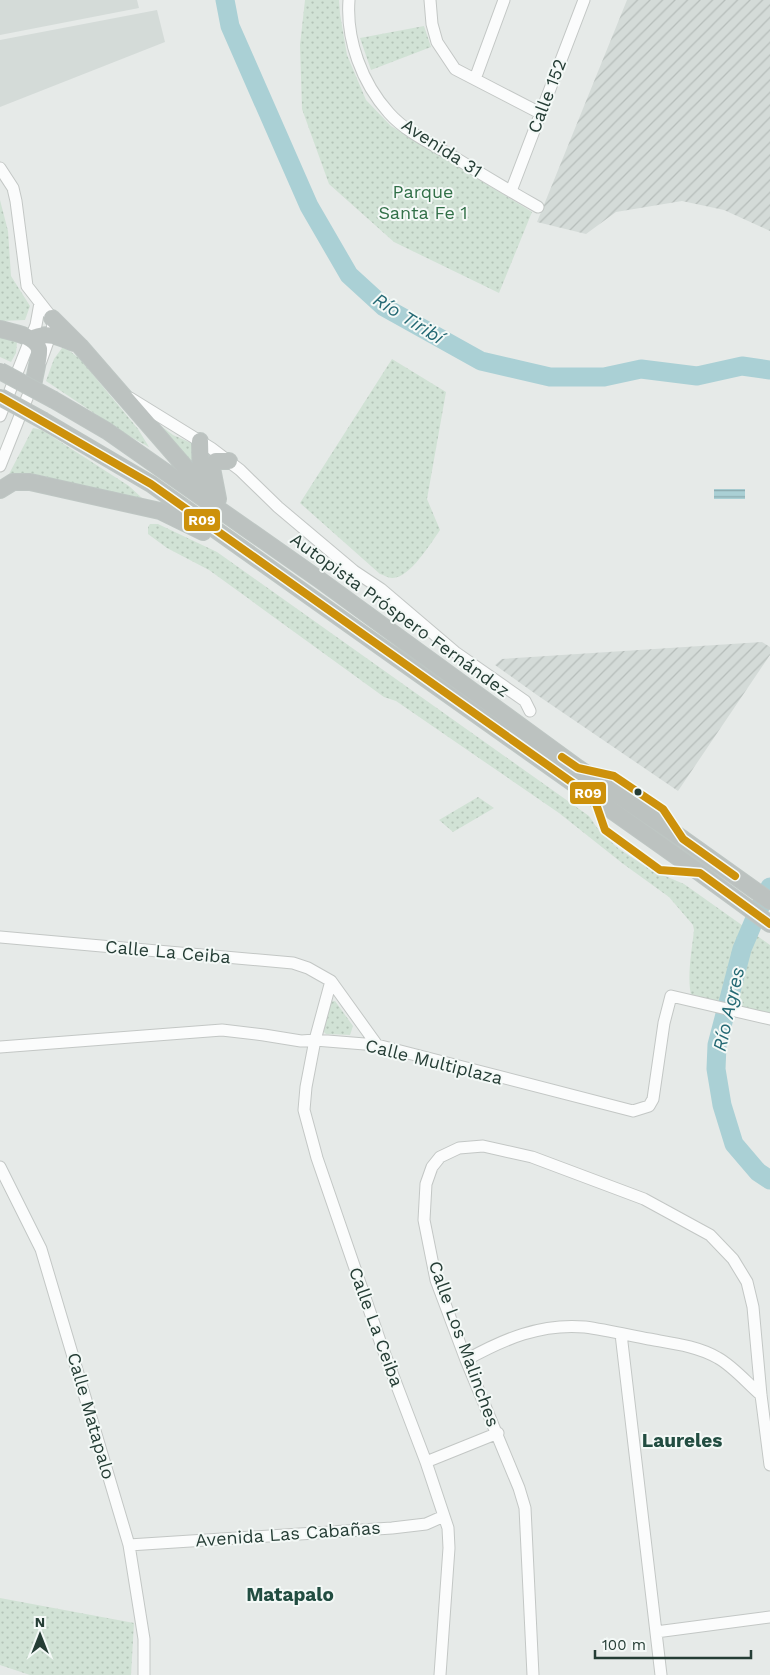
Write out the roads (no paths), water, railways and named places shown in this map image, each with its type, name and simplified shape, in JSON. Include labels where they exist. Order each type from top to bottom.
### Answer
[{"type":"highway","points":[[52,318],[80,346],[201,484],[320,580]]},
{"type":"highway","points":[[1,329],[51,335],[80,346]]},
{"type":"highway","points":[[33,332],[39,349],[34,382]]},
{"type":"highway","name":"Autopista Próspero Fernández","points":[[0,371],[107,431],[320,580],[578,768],[770,901]]},
{"type":"highway","name":"Autopista Próspero Fernández","points":[[0,398],[44,421],[151,484],[770,924]]},
{"type":"highway","points":[[200,441],[201,484]]},
{"type":"highway","points":[[218,498],[212,468],[216,461],[229,461]]},
{"type":"highway","points":[[0,490],[13,482],[30,482],[160,511],[188,523],[271,568]]},
{"type":"street","name":"Avenida 31","points":[[349,0],[348,15],[353,44],[360,68],[389,113],[413,133],[538,207]]},
{"type":"street","points":[[430,0],[432,24],[437,42],[455,68],[540,113]]},
{"type":"street","points":[[475,79],[504,0]]},
{"type":"street","name":"Calle 152","points":[[511,191],[584,0]]},
{"type":"street","points":[[0,168],[13,188],[28,286],[52,318],[51,335],[0,466]]},
{"type":"street","points":[[0,416],[33,332],[40,303]]},
{"type":"street","points":[[117,390],[229,461],[278,507],[354,571],[380,589],[455,652],[525,701],[530,711]]},
{"type":"street","name":"Calle La Ceiba","points":[[0,937],[293,963],[308,968],[331,981],[377,1045]]},
{"type":"street","name":"Calle La Ceiba","points":[[331,981],[315,1040],[306,1087],[304,1110],[317,1158],[380,1344],[426,1462],[448,1528],[449,1548],[440,1675]]},
{"type":"street","name":"Calle Multiplaza","points":[[0,1047],[222,1030],[301,1041],[315,1040],[377,1045],[633,1111],[649,1106],[653,1099],[664,1023],[670,996],[765,1018]]},
{"type":"street","name":"Calle Los Malinches","points":[[534,1675],[525,1508],[498,1433],[466,1360],[436,1280],[424,1220],[426,1184],[432,1167],[440,1157],[459,1148],[483,1146],[532,1157],[644,1199],[710,1234],[733,1259],[746,1282],[753,1307],[770,1465]]},
{"type":"street","name":"Calle Matapalo","points":[[0,1167],[41,1249],[129,1545],[144,1639],[144,1675]]},
{"type":"street","points":[[466,1360],[493,1345],[521,1334],[550,1327],[584,1327],[674,1343],[717,1357],[761,1395]]},
{"type":"street","points":[[621,1334],[661,1675]]},
{"type":"street","points":[[426,1462],[498,1433]]},
{"type":"street","name":"Avenida Las Cabañas","points":[[129,1545],[392,1528],[426,1524],[444,1516]]},
{"type":"street","points":[[656,1632],[770,1616]]},
{"type":"water","points":[[714,489],[745,489],[745,499],[714,499]]},
{"type":"waterway","name":"Río Tiribí","points":[[225,0],[230,26],[309,206],[349,275],[384,307],[481,361],[550,377],[604,377],[641,369],[697,376],[742,366],[770,370]]},
{"type":"waterway","name":"Río Agres","points":[[770,887],[742,949],[717,1045],[716,1069],[722,1105],[734,1144],[758,1172],[770,1180]]},
{"type":"district","name":"Laureles","points":[[682,1440]]},
{"type":"district","name":"Matapalo","points":[[290,1594]]},
{"type":"park label","name":"Parque Santa Fe 1","points":[[423,202]]}]
